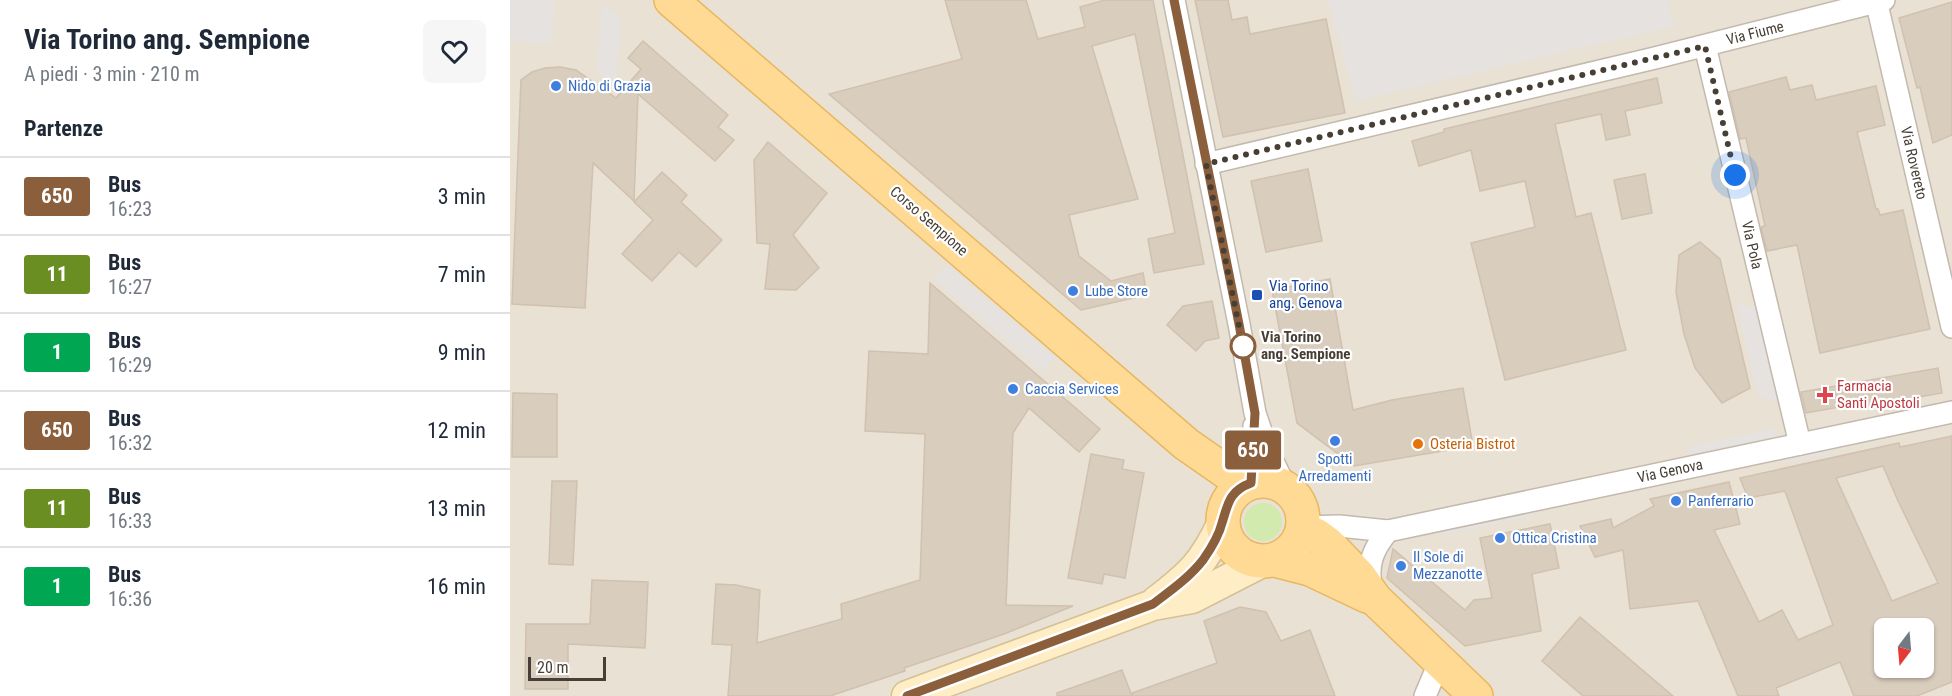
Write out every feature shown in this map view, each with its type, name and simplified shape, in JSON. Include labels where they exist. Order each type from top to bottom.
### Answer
[{"type":"main road","name":"Corso Sempione","points":[[671,0],[1186,444],[1248,484],[1265,481],[1286,488]]},
{"type":"main road","name":"Corso Sempione","points":[[1186,444],[1223,518],[1224,533],[1234,549],[1241,555],[1251,560],[1294,563],[1374,599]]},
{"type":"main road","points":[[1223,518],[1230,498],[1248,484]]},
{"type":"main road","points":[[1269,561],[1292,550],[1303,529],[1300,504],[1286,488]]},
{"type":"main road","name":"Corso Sempione","points":[[1303,529],[1327,543],[1359,576],[1374,599],[1476,696]]},
{"type":"street","points":[[1174,0],[1255,413],[1267,449],[1286,488]]},
{"type":"street","name":"Via Fiume","points":[[1206,164],[1705,46],[1878,1]]},
{"type":"street","name":"Via Rovereto","points":[[1878,1],[1952,327]]},
{"type":"street","name":"Via Pola","points":[[1705,46],[1800,444]]},
{"type":"street","name":"Via Genova","points":[[1303,529],[1332,526],[1388,531],[1952,412]]},
{"type":"street","points":[[1248,484],[1255,413]]},
{"type":"street","points":[[1153,604],[1182,582],[1201,563],[1223,518]]},
{"type":"street","points":[[1374,599],[1370,563],[1378,543],[1388,531]]},
{"type":"street","points":[[907,696],[1153,604],[1192,598],[1269,561]]},
{"type":"street","points":[[1425,696],[1439,663]]},
{"type":"shaded area","points":[[510,0],[1952,0],[1952,696],[510,696]]},
{"type":"shaded area","points":[[510,0],[555,0],[551,44],[510,41]]},
{"type":"shaded area","points":[[1328,0],[1668,0],[1674,26],[1355,101]]},
{"type":"shaded area","points":[[602,3],[621,19],[616,84],[596,73]]},
{"type":"shaded area","points":[[947,265],[1055,357],[1043,372],[934,279]]},
{"type":"shaded area","points":[[1736,302],[1757,309],[1779,404],[1758,396]]},
{"type":"shaded area","points":[[1775,428],[1777,437],[1686,455],[1690,446]]},
{"type":"shaded area","points":[[1833,445],[1834,453],[1783,463],[1782,456]]},
{"type":"shaded area","points":[[1530,508],[1532,516],[1441,535],[1440,527]]},
{"type":"green space","points":[[1263,503],[1277,508],[1282,522],[1277,536],[1263,541],[1249,536],[1244,522],[1249,508]]},
{"type":"building","points":[[945,0],[1026,0],[1038,39],[1085,27],[1080,7],[1105,0],[1153,0],[1204,264],[1154,273],[1148,239],[1175,233],[1135,34],[1092,46],[1138,199],[1069,215],[1079,256],[1111,281],[1143,273],[1147,295],[1081,310],[829,94],[962,59]]},
{"type":"building","points":[[1195,0],[1228,0],[1232,20],[1247,17],[1250,34],[1326,19],[1345,113],[1223,137]]},
{"type":"building","points":[[1952,2],[1952,135],[1933,143],[1920,87],[1917,88],[1899,18]]},
{"type":"building","points":[[643,41],[728,115],[718,127],[734,140],[715,161],[638,94],[634,201],[593,163],[585,308],[512,304],[521,80],[532,72],[545,68],[560,67],[576,70],[616,98],[641,69],[628,58]]},
{"type":"building","points":[[1786,77],[1790,90],[1812,85],[1816,100],[1876,86],[1885,125],[1857,132],[1876,209],[1880,215],[1903,210],[1930,329],[1820,353],[1797,245],[1767,251],[1761,227],[1765,226],[1746,138],[1740,139],[1729,92]]},
{"type":"building","points":[[1657,78],[1662,103],[1625,111],[1630,135],[1606,140],[1601,114],[1555,124],[1576,217],[1591,213],[1626,350],[1505,380],[1471,243],[1535,227],[1525,181],[1480,191],[1471,150],[1419,166],[1412,141],[1444,132],[1444,129]]},
{"type":"building","points":[[768,142],[827,193],[793,235],[819,268],[796,290],[765,289],[770,244],[757,243],[754,160]]},
{"type":"building","points":[[1308,169],[1322,241],[1266,252],[1251,181]]},
{"type":"building","points":[[662,172],[687,195],[681,202],[722,240],[696,267],[679,252],[652,281],[622,254],[653,220],[634,202]]},
{"type":"building","points":[[1645,174],[1652,213],[1622,219],[1614,180]]},
{"type":"building","points":[[1700,242],[1720,259],[1750,388],[1722,403],[1695,368],[1684,334],[1676,292],[1679,255]]},
{"type":"building","points":[[1330,279],[1353,410],[1392,400],[1463,388],[1473,446],[1354,466],[1297,423],[1272,290]]},
{"type":"building","points":[[930,283],[1100,429],[1079,452],[1029,408],[1013,433],[1006,605],[1073,606],[1004,634],[904,668],[905,671],[830,696],[728,696],[732,645],[712,644],[716,584],[760,590],[757,643],[842,619],[841,604],[920,580],[925,434],[865,431],[869,351],[928,354]]},
{"type":"building","points":[[1212,301],[1219,338],[1205,341],[1196,351],[1167,325],[1183,306]]},
{"type":"building","points":[[1938,368],[1942,393],[1863,407],[1862,403],[1806,413],[1801,392]]},
{"type":"building","points":[[513,393],[557,394],[557,457],[512,457]]},
{"type":"building","points":[[1952,436],[1952,682],[1917,696],[1854,696],[1840,662],[1776,688],[1779,696],[1738,696],[1698,601],[1630,609],[1623,550],[1595,557],[1580,526],[1611,519],[1613,528],[1654,506],[1650,499],[1729,482],[1740,524],[1714,530],[1759,622],[1782,610],[1798,640],[1833,625],[1785,491],[1748,498],[1740,478],[1899,443],[1900,447]],"holes":[[[1883,466],[1938,583],[1892,601],[1836,478]]]},
{"type":"building","points":[[1091,454],[1124,460],[1122,469],[1144,473],[1125,578],[1104,574],[1102,584],[1068,578]]},
{"type":"building","points":[[552,481],[577,481],[573,565],[549,564]]},
{"type":"building","points":[[1550,524],[1559,568],[1532,574],[1541,631],[1465,646],[1387,578],[1393,549],[1465,610],[1474,600],[1492,598],[1480,538]]},
{"type":"building","points":[[592,580],[648,582],[645,648],[568,644],[568,689],[525,689],[526,624],[590,624]]},
{"type":"building","points":[[1240,607],[1266,612],[1281,641],[1310,630],[1335,696],[1132,696],[1132,693],[1217,663],[1204,621]]},
{"type":"building","points":[[1580,617],[1673,696],[1583,696],[1542,661]]},
{"type":"building","points":[[1122,670],[1132,696],[1057,696],[1057,693]]},
{"type":"bus line","name":"650","points":[[907,696],[1153,604],[1182,582],[1201,563],[1223,522],[1223,514],[1230,498],[1238,490],[1251,483],[1255,413],[1174,0]]},
{"type":"place","name":"Nido di Grazia","points":[[556,86]]},
{"type":"place","name":"Lube Store","points":[[1073,291]]},
{"type":"place","name":"Via Torino ang. Genova","points":[[1257,295]]},
{"type":"place","name":"Via Torino ang. Sempione","points":[[1243,346]]},
{"type":"place","name":"Caccia Services","points":[[1013,389]]},
{"type":"place","name":"Farmacia Santi Apostoli","points":[[1825,395]]},
{"type":"place","name":"Spotti Arredamenti","points":[[1335,441]]},
{"type":"place","name":"Osteria Bistrot","points":[[1418,444]]},
{"type":"place","name":"Panferrario","points":[[1676,501]]},
{"type":"place","name":"Ottica Cristina","points":[[1500,538]]},
{"type":"place","name":"Il Sole di Mezzanotte","points":[[1401,566]]},
{"type":"route","points":[[1243,346],[1206,164],[1705,46],[1735,175]]}]
